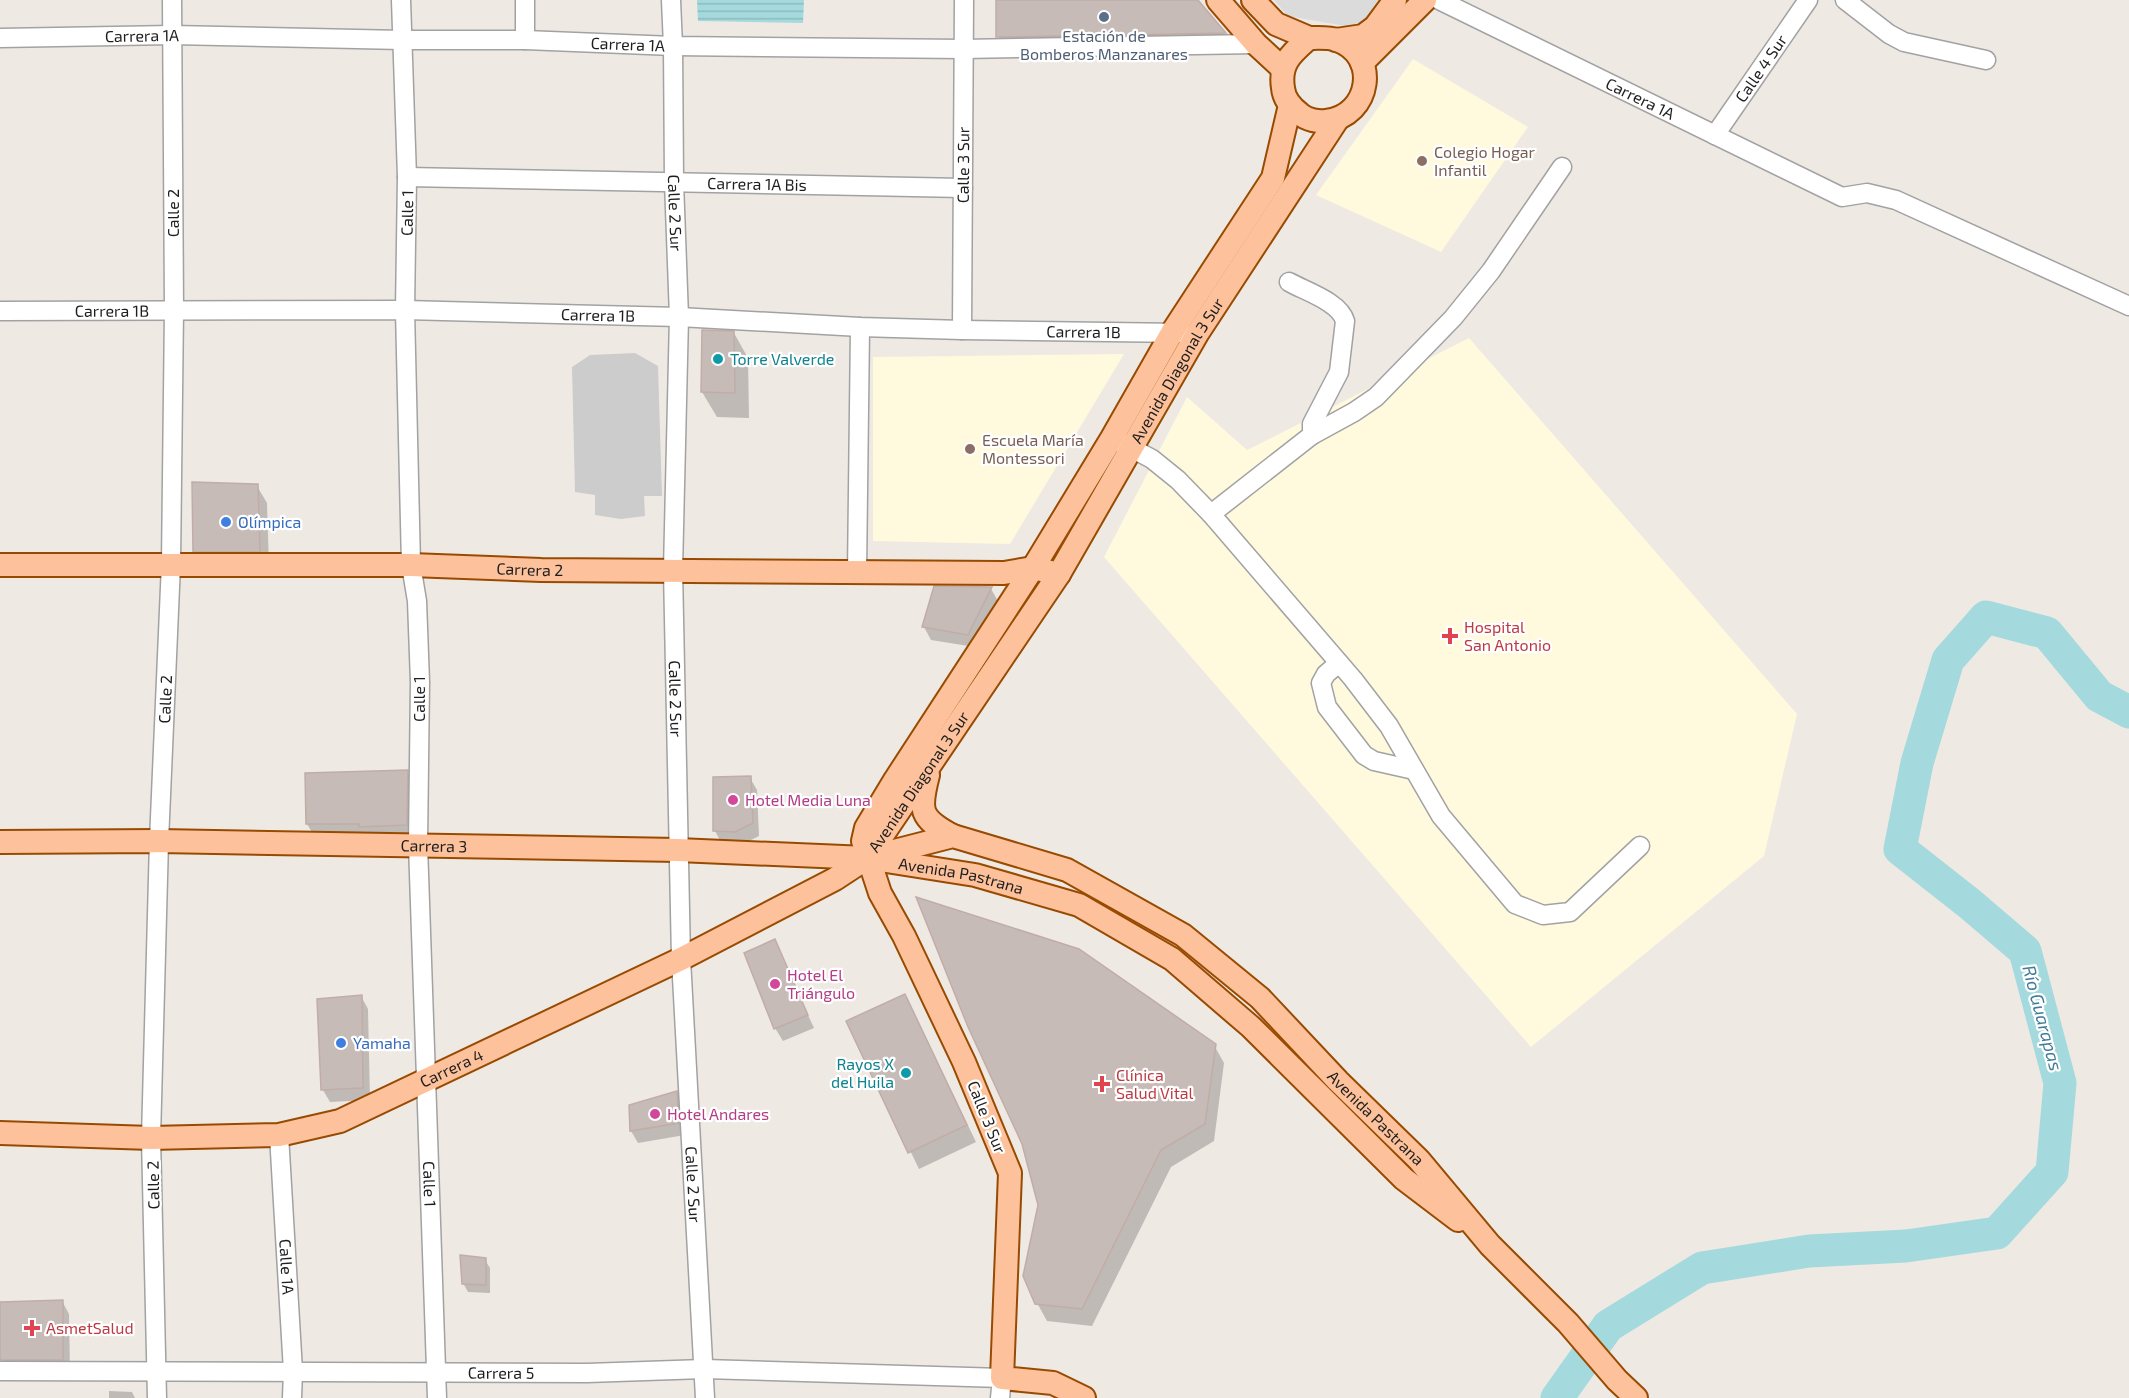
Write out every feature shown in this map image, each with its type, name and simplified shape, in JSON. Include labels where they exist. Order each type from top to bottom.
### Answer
[{"type":"main road","points":[[1218,0],[1256,44],[1283,69]]},
{"type":"main road","points":[[1253,0],[1276,24],[1309,38],[1336,40],[1363,36],[1375,27],[1395,0]]},
{"type":"main road","points":[[1362,63],[1425,0]]},
{"type":"main road","points":[[1309,38],[1289,56],[1283,69],[1283,90],[1290,105],[1303,117],[1320,122],[1337,120],[1357,107],[1366,86],[1362,63],[1351,49],[1336,40]]},
{"type":"main road","name":"Avenida Diagonal 3 Sur","points":[[867,858],[1059,574],[1173,331],[1273,178],[1290,105]]},
{"type":"main road","name":"Avenida Diagonal 3 Sur","points":[[867,858],[863,841],[866,828],[895,780],[1033,568],[1197,334],[1337,120]]},
{"type":"main road","name":"Carrera 2","points":[[0,565],[411,566],[541,570],[857,573],[1004,573],[1033,568],[1059,574]]},
{"type":"main road","points":[[931,762],[922,799],[924,813],[941,829],[953,836]]},
{"type":"main road","name":"Avenida Pastrana","points":[[867,858],[953,836],[1067,870],[1183,935],[1260,998],[1338,1081],[1419,1160],[1490,1245],[1568,1323],[1617,1380],[1636,1398]]},
{"type":"main road","name":"Carrera 3","points":[[0,842],[159,841],[418,845],[678,850],[867,858]]},
{"type":"main road","name":"Avenida Pastrana","points":[[867,858],[975,875],[1079,905],[1172,959],[1251,1027],[1404,1179],[1490,1245]]},
{"type":"main road","name":"Carrera 4","points":[[0,1133],[152,1138],[279,1135],[340,1121],[681,959],[835,879],[867,858]]},
{"type":"main road","name":"Calle 3 Sur","points":[[867,858],[880,893],[964,1062],[1010,1173],[1001,1388]]},
{"type":"main road","points":[[1001,1388],[1053,1383],[1083,1398]]},
{"type":"street","name":"Calle 2","points":[[157,1398],[152,1138],[159,841],[171,564],[174,309],[172,0]]},
{"type":"street","name":"Calle 1","points":[[401,0],[407,177],[405,310],[411,566],[417,601],[420,682],[418,845],[436,1398]]},
{"type":"street","points":[[525,0],[525,40]]},
{"type":"street","name":"Calle 2 Sur","points":[[671,0],[674,46],[674,182],[679,316],[673,570],[678,850],[681,959],[705,1398]]},
{"type":"street","name":"Calle 3 Sur","points":[[962,330],[964,0]]},
{"type":"street","name":"Carrera 1A","points":[[1439,0],[1842,197],[1867,193],[1896,200],[2129,306]]},
{"type":"street","name":"Calle 4 Sur","points":[[1715,135],[1808,0]]},
{"type":"street","points":[[1845,0],[1889,34],[1904,42],[1986,60]]},
{"type":"street","name":"Carrera 1A","points":[[0,38],[172,35],[525,40],[674,46],[963,49],[1256,44]]},
{"type":"street","points":[[1211,514],[1312,435],[1376,397],[1452,318],[1491,271],[1562,167]]},
{"type":"street","name":"Carrera 1A Bis","points":[[407,177],[963,188]]},
{"type":"street","points":[[1289,282],[1334,305],[1343,313],[1345,321],[1339,372],[1312,424],[1312,435]]},
{"type":"street","name":"Carrera 1B","points":[[0,311],[405,310],[679,316],[860,327],[1173,331],[1197,334]]},
{"type":"street","points":[[857,573],[860,327]]},
{"type":"street","points":[[1121,442],[1152,459],[1178,480],[1211,514],[1339,663],[1389,726],[1441,816],[1515,904],[1543,915],[1570,912],[1640,846]]},
{"type":"street","points":[[1339,663],[1326,674],[1321,683],[1327,707],[1364,755],[1374,761],[1414,770]]},
{"type":"street","name":"Calle 1A","points":[[279,1135],[293,1371],[292,1398]]},
{"type":"street","name":"Carrera 5","points":[[0,1371],[587,1373],[704,1369],[1001,1388]]},
{"type":"shaded area","points":[[1274,0],[1387,0],[1368,24],[1351,27],[1288,16]]},
{"type":"shaded area","name":"Colegio Hogar Infantil","points":[[1413,59],[1528,127],[1441,252],[1316,195]]},
{"type":"shaded area","name":"Hospital San Antonio","points":[[1469,338],[1797,714],[1764,856],[1531,1047],[1104,557],[1187,397],[1247,450]]},
{"type":"shaded area","points":[[635,353],[658,366],[662,496],[644,496],[645,516],[621,519],[595,515],[595,495],[575,492],[572,367],[590,355]]},
{"type":"shaded area","name":"Escuela María Montessori","points":[[1124,354],[1010,544],[873,541],[873,357]]},
{"type":"water","points":[[697,0],[804,0],[803,23],[698,21]]},
{"type":"building","name":"Estación de Bomberos Manzanares","points":[[996,0],[1198,0],[1226,33],[996,37]]},
{"type":"building","name":"Torre Valverde","points":[[702,330],[734,331],[735,393],[701,392]]},
{"type":"building","name":"Olímpica","points":[[192,482],[258,484],[260,552],[193,552]]},
{"type":"building","points":[[934,586],[992,587],[968,635],[922,627]]},
{"type":"building","points":[[408,770],[407,825],[359,827],[359,824],[306,824],[305,773]]},
{"type":"building","name":"Hotel Media Luna","points":[[751,776],[753,823],[735,832],[713,831],[713,777]]},
{"type":"building","name":"Clínica Salud Vital","points":[[916,897],[1079,949],[1216,1044],[1205,1124],[1161,1150],[1082,1309],[1035,1304],[1023,1276],[1038,1205],[1022,1144],[968,1027]]},
{"type":"building","name":"Hotel El Triángulo","points":[[775,939],[808,1015],[774,1029],[744,953]]},
{"type":"building","name":"Rayos X del Huila","points":[[905,994],[967,1125],[908,1153],[846,1021]]},
{"type":"building","name":"Yamaha","points":[[362,995],[363,1088],[321,1090],[317,999]]},
{"type":"building","name":"Hotel Andares","points":[[677,1091],[679,1123],[630,1131],[629,1105]]},
{"type":"building","points":[[460,1255],[486,1258],[486,1285],[462,1284]]},
{"type":"building","name":"AsmetSalud","points":[[63,1300],[63,1360],[0,1360],[0,1302]]},
{"type":"waterway","name":"Río Guarapas","points":[[1557,1398],[1608,1326],[1702,1268],[1809,1251],[1906,1246],[1997,1233],[2052,1172],[2060,1083],[2025,951],[1900,849],[1917,763],[1948,660],[1986,617],[2047,633],[2099,696],[2129,712]]},
{"type":"place","name":"Estación de Bomberos Manzanares","points":[[1104,17]]},
{"type":"place","name":"Colegio Hogar Infantil","points":[[1422,161]]},
{"type":"place","name":"Torre Valverde","points":[[718,359]]},
{"type":"place","name":"Escuela María Montessori","points":[[970,449]]},
{"type":"place","name":"Olímpica","points":[[226,522]]},
{"type":"place","name":"Hospital San Antonio","points":[[1450,636]]},
{"type":"place","name":"Hotel Media Luna","points":[[733,800]]},
{"type":"place","name":"Hotel El Triángulo","points":[[775,984]]},
{"type":"place","name":"Yamaha","points":[[341,1043]]},
{"type":"place","name":"Rayos X del Huila","points":[[906,1073]]},
{"type":"place","name":"Clínica Salud Vital","points":[[1102,1084]]},
{"type":"place","name":"Hotel Andares","points":[[655,1114]]},
{"type":"place","name":"AsmetSalud","points":[[32,1328]]}]
